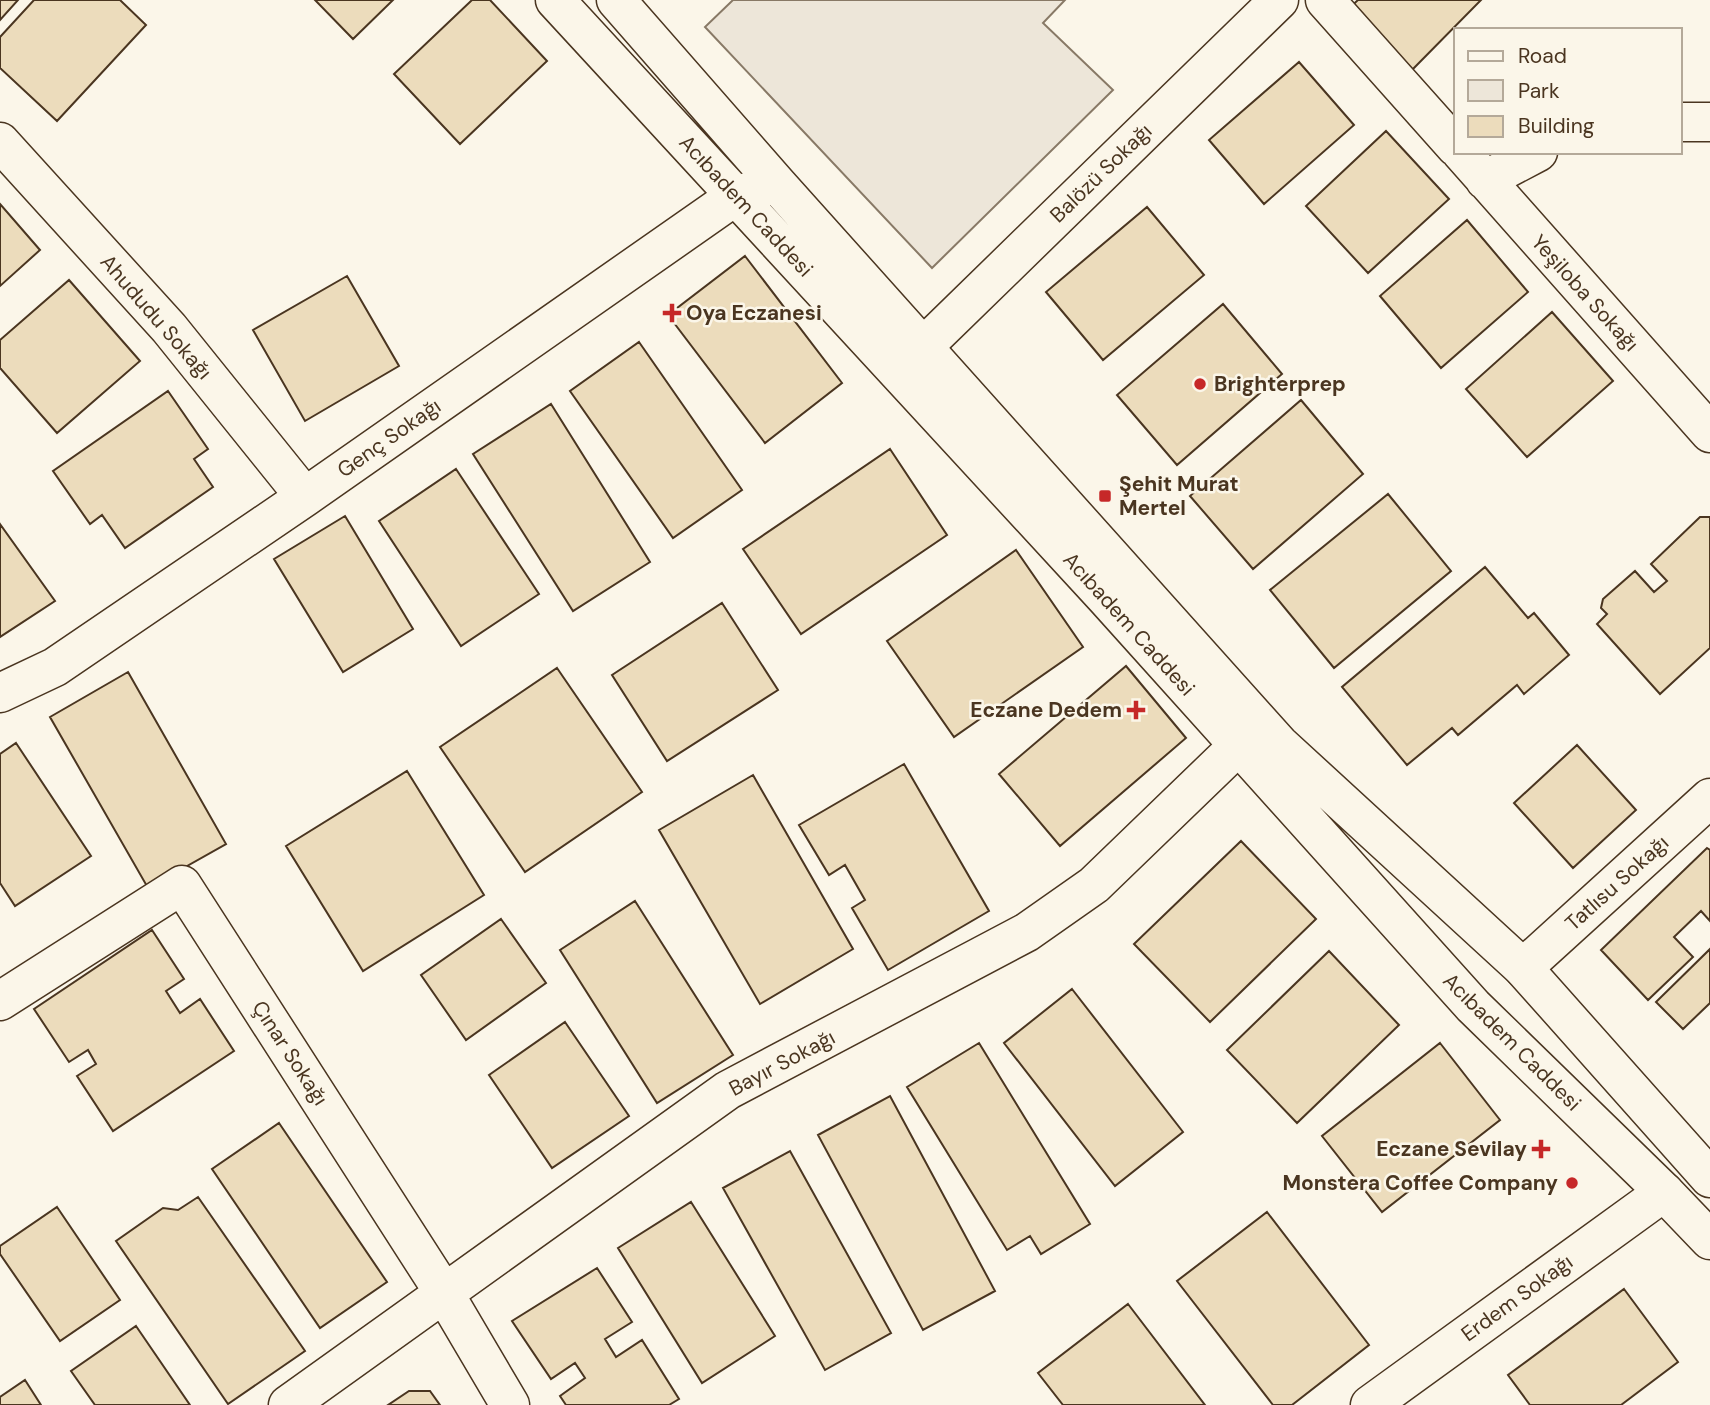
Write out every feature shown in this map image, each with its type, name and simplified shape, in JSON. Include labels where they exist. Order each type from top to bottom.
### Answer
[{"type":"street","name":"Acıbadem Caddesi","points":[[555,0],[1115,608],[1473,1006],[1710,1240]]},
{"type":"street","name":"Acıbadem Caddesi","points":[[616,0],[777,184],[1279,744],[1523,968],[1710,1178]]},
{"type":"street","name":"Balözü Sokağı","points":[[923,347],[1279,0]]},
{"type":"street","points":[[1325,0],[1454,145]]},
{"type":"street","points":[[1682,122],[1710,122]]},
{"type":"street","name":"Ahududu Sokağı","points":[[0,142],[169,328],[305,497]]},
{"type":"street","points":[[1473,166],[1529,154]]},
{"type":"street","name":"Yeşiloba Sokağı","points":[[1473,166],[1710,433]]},
{"type":"street","name":"Genç Sokağı","points":[[0,693],[55,667],[305,497],[737,195],[777,184]]},
{"type":"street","points":[[1238,746],[1279,744]]},
{"type":"street","name":"Bayır Sokağı","points":[[288,1405],[728,1090],[1027,932],[1094,885],[1238,746]]},
{"type":"street","name":"Tatlısu Sokağı","points":[[1523,968],[1710,797]]},
{"type":"street","name":"Çınar Sokağı","points":[[0,1001],[182,885],[444,1293],[510,1405]]},
{"type":"street","name":"Erdem Sokağı","points":[[1370,1405],[1664,1192]]},
{"type":"green space","points":[[733,0],[1065,0],[1043,23],[1113,90],[932,268],[705,27]]},
{"type":"building","points":[[0,0],[18,0],[0,20]]},
{"type":"building","points":[[34,0],[120,0],[146,25],[57,121],[0,68],[0,37]]},
{"type":"building","points":[[315,0],[393,0],[353,39]]},
{"type":"building","points":[[472,0],[490,0],[547,61],[460,144],[394,74]]},
{"type":"building","points":[[1358,0],[1481,0],[1410,72],[1347,10]]},
{"type":"building","points":[[1299,62],[1354,125],[1264,204],[1209,140]]},
{"type":"building","points":[[1386,131],[1449,199],[1368,273],[1306,206]]},
{"type":"building","points":[[0,204],[40,250],[0,286]]},
{"type":"building","points":[[1147,207],[1204,275],[1103,360],[1046,292]]},
{"type":"building","points":[[1467,220],[1528,292],[1441,368],[1380,296]]},
{"type":"building","points":[[745,256],[842,383],[765,443],[668,315]]},
{"type":"building","points":[[347,276],[399,366],[305,421],[253,330]]},
{"type":"building","points":[[69,280],[140,361],[57,433],[0,368],[0,340]]},
{"type":"building","name":"Brighterprep","points":[[1223,304],[1282,374],[1177,465],[1117,395]]},
{"type":"building","points":[[1552,312],[1613,381],[1527,457],[1466,389]]},
{"type":"building","points":[[639,342],[742,490],[673,538],[570,391]]},
{"type":"building","points":[[168,391],[208,449],[194,459],[213,487],[125,548],[102,515],[90,524],[53,471]]},
{"type":"building","points":[[1301,400],[1363,474],[1253,569],[1190,496]]},
{"type":"building","points":[[551,404],[650,562],[573,611],[473,454]]},
{"type":"building","points":[[890,449],[947,535],[801,634],[743,549]]},
{"type":"building","points":[[456,469],[539,594],[461,646],[379,521]]},
{"type":"building","points":[[1388,494],[1451,571],[1334,668],[1270,590]]},
{"type":"building","points":[[345,516],[413,629],[343,672],[274,559]]},
{"type":"building","points":[[1700,517],[1710,517],[1710,648],[1660,694],[1597,624],[1607,614],[1601,608],[1603,599],[1635,571],[1654,592],[1667,581],[1651,564]]},
{"type":"building","points":[[0,524],[55,601],[0,637]]},
{"type":"building","points":[[1016,550],[1083,647],[954,737],[887,641]]},
{"type":"building","points":[[1485,567],[1528,618],[1534,613],[1569,655],[1524,694],[1517,685],[1458,735],[1452,728],[1407,765],[1342,687]]},
{"type":"building","points":[[722,603],[778,690],[667,761],[612,675]]},
{"type":"building","points":[[1126,666],[1186,738],[1060,846],[999,774]]},
{"type":"building","points":[[557,668],[642,792],[525,872],[440,747]]},
{"type":"building","points":[[128,672],[226,844],[148,888],[50,717]]},
{"type":"building","points":[[16,743],[91,856],[15,906],[0,883],[0,754]]},
{"type":"building","points":[[1577,745],[1636,810],[1573,868],[1514,803]]},
{"type":"building","points":[[904,764],[989,911],[888,970],[852,908],[865,900],[845,865],[829,875],[799,825]]},
{"type":"building","points":[[407,771],[484,895],[363,971],[286,846]]},
{"type":"building","points":[[753,775],[853,949],[760,1004],[659,830]]},
{"type":"building","points":[[1241,841],[1316,919],[1210,1022],[1134,944]]},
{"type":"building","points":[[1707,848],[1710,850],[1710,921],[1701,911],[1674,937],[1693,957],[1648,1000],[1601,950]]},
{"type":"building","points":[[635,901],[733,1055],[657,1103],[560,950]]},
{"type":"building","points":[[501,919],[546,983],[466,1040],[421,975]]},
{"type":"building","points":[[152,930],[184,979],[166,991],[180,1013],[200,999],[234,1051],[113,1131],[77,1076],[96,1064],[88,1050],[69,1062],[34,1009]]},
{"type":"building","points":[[1710,949],[1710,1003],[1683,1029],[1656,1002]]},
{"type":"building","points":[[1329,951],[1399,1025],[1297,1123],[1227,1050]]},
{"type":"building","points":[[1072,989],[1183,1132],[1115,1186],[1004,1043]]},
{"type":"building","points":[[565,1022],[629,1116],[552,1168],[489,1075]]},
{"type":"building","points":[[979,1043],[1090,1224],[1041,1254],[1030,1236],[1007,1250],[907,1087]]},
{"type":"building","points":[[1440,1043],[1500,1120],[1382,1212],[1322,1136]]},
{"type":"building","points":[[890,1096],[995,1291],[923,1330],[818,1135]]},
{"type":"building","points":[[279,1123],[387,1282],[320,1328],[212,1169]]},
{"type":"building","points":[[790,1151],[891,1333],[825,1370],[723,1188]]},
{"type":"building","points":[[198,1197],[305,1351],[228,1404],[116,1241],[163,1208],[178,1210]]},
{"type":"building","points":[[691,1202],[775,1336],[702,1383],[618,1248]]},
{"type":"building","points":[[57,1207],[120,1300],[60,1341],[0,1254],[0,1246]]},
{"type":"building","points":[[1267,1212],[1369,1345],[1292,1405],[1273,1405],[1177,1281]]},
{"type":"building","points":[[597,1268],[632,1322],[605,1339],[616,1357],[642,1340],[679,1399],[669,1405],[566,1405],[560,1396],[585,1378],[575,1363],[551,1379],[512,1321]]},
{"type":"building","points":[[1624,1289],[1678,1362],[1621,1405],[1530,1405],[1508,1375]]},
{"type":"building","points":[[1128,1304],[1205,1405],[1063,1405],[1038,1373]]},
{"type":"building","points":[[136,1326],[190,1405],[95,1405],[71,1371]]},
{"type":"building","points":[[25,1380],[41,1405],[0,1405],[0,1397]]},
{"type":"building","points":[[409,1391],[430,1391],[440,1405],[388,1405]]},
{"type":"place","name":"Oya Eczanesi","points":[[672,313]]},
{"type":"place","name":"Brighterprep","points":[[1200,384]]},
{"type":"place","name":"Şehit Murat Mertel","points":[[1105,496]]},
{"type":"place","name":"Eczane Dedem","points":[[1136,710]]},
{"type":"place","name":"Eczane Sevilay","points":[[1541,1149]]},
{"type":"place","name":"Monstera Coffee Company","points":[[1572,1183]]}]
